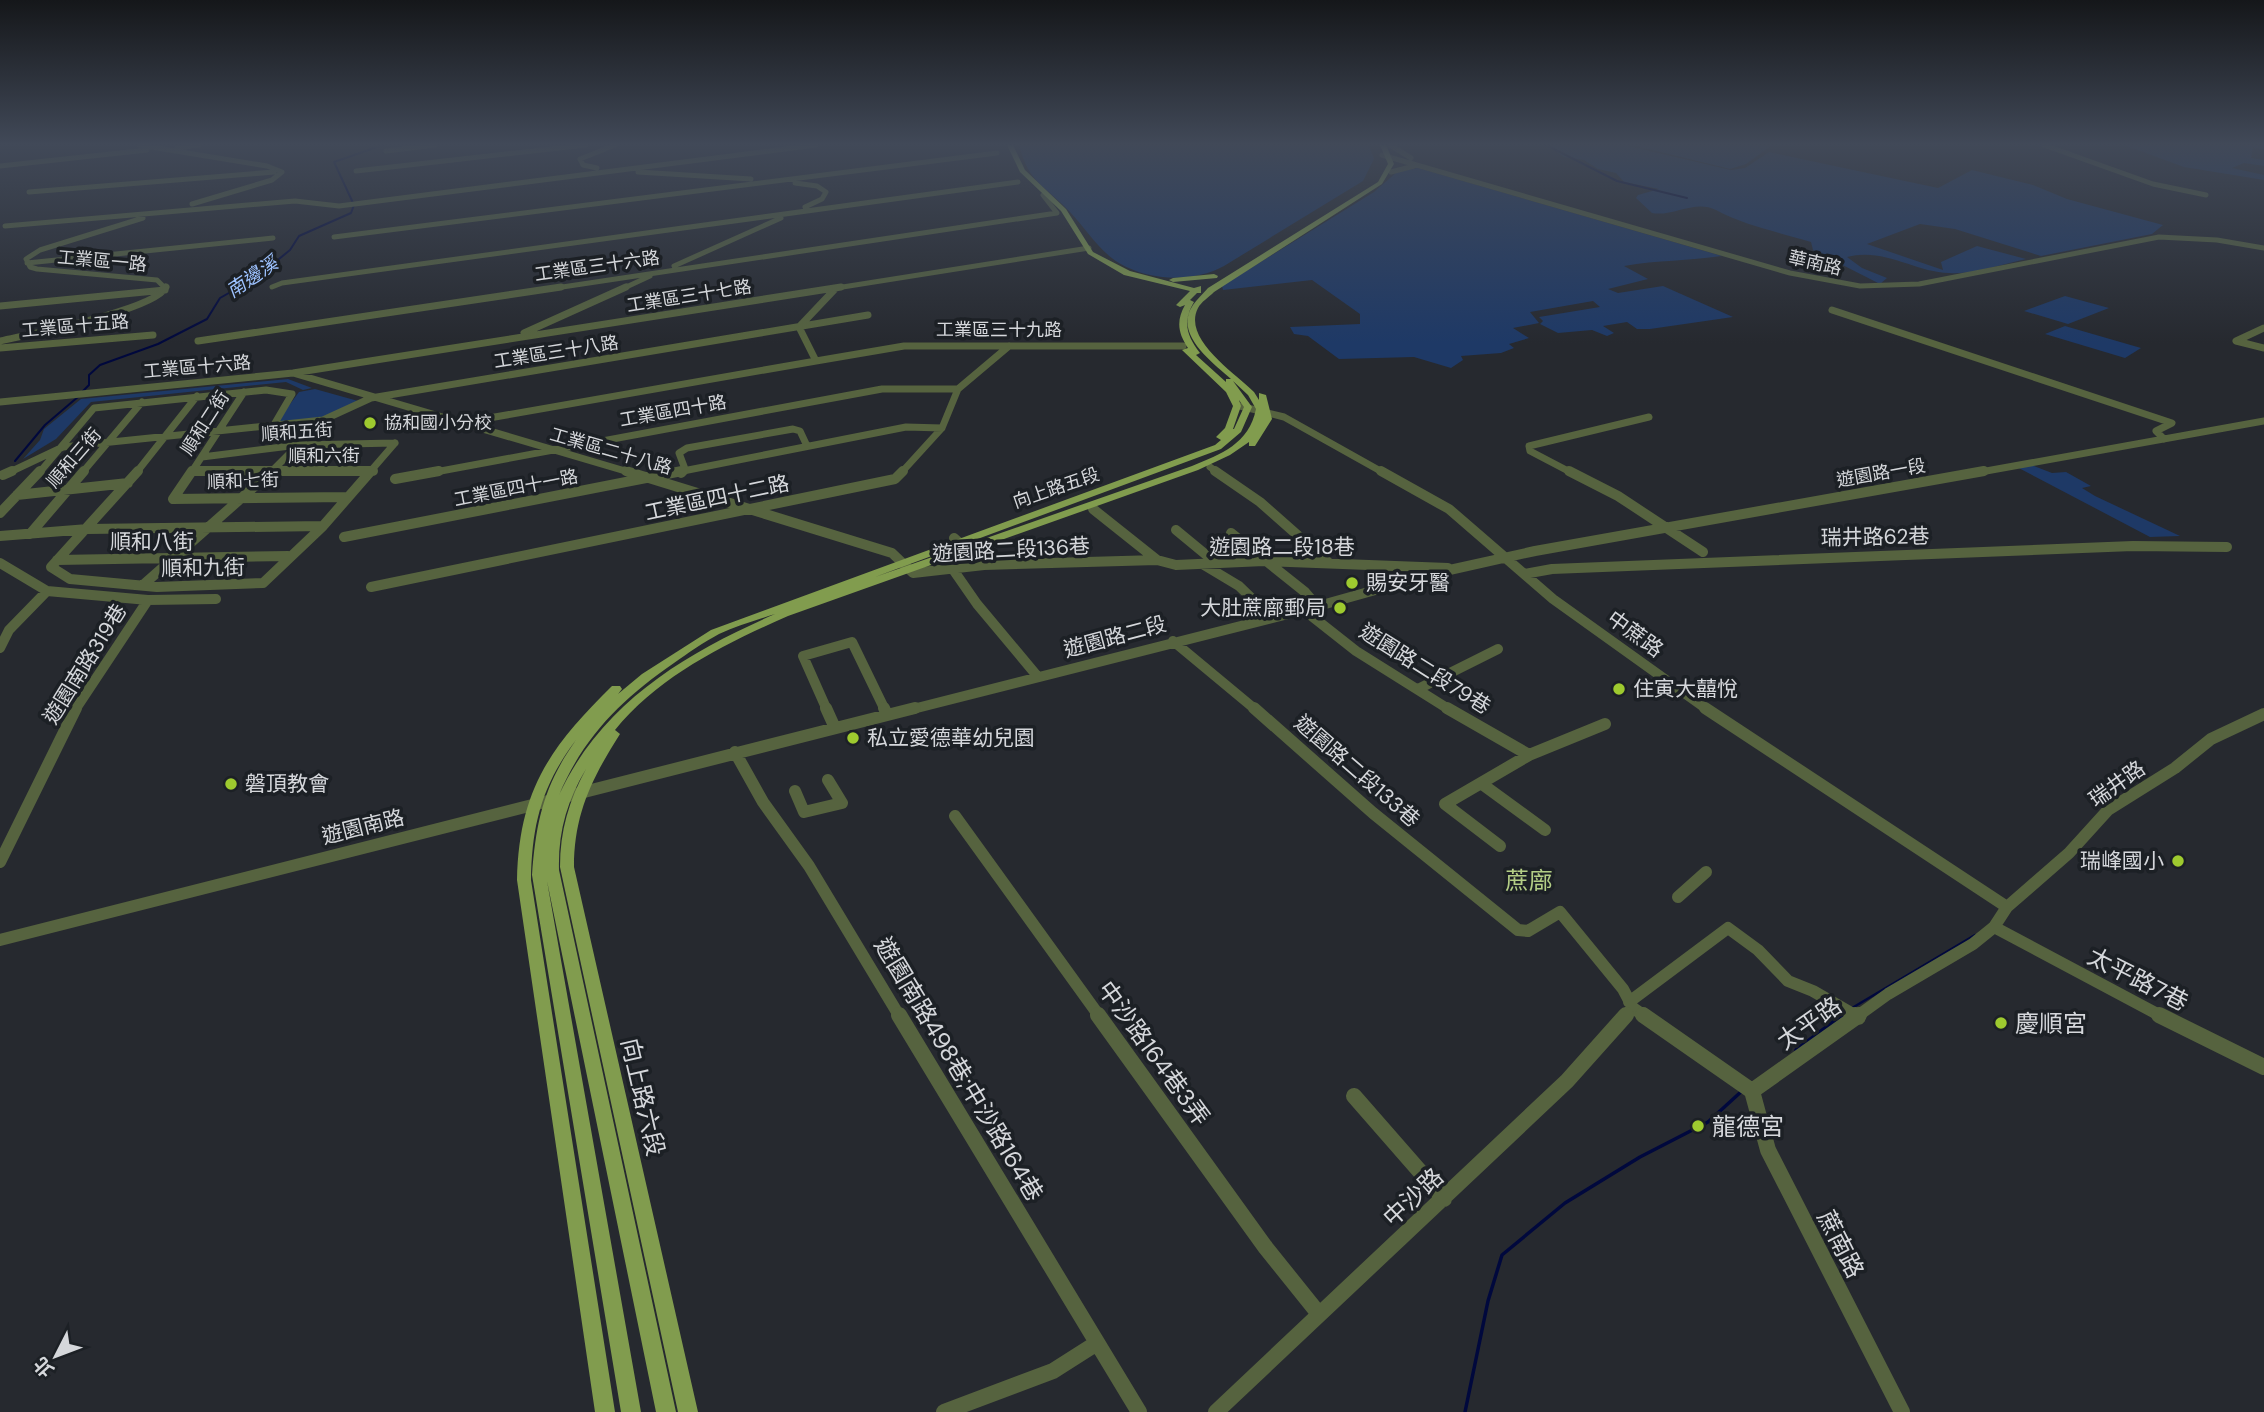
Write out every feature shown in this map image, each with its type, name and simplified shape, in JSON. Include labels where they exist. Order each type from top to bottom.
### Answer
[{"type":"main road","points":[[1065,211],[1089,248],[1132,271],[1164,282],[1206,291]]},
{"type":"main road","points":[[1256,410],[1239,390],[1201,358],[1185,339],[1181,321],[1183,313],[1206,291],[1328,211]]},
{"type":"main road","points":[[1256,410],[1230,391],[1183,346],[1175,321],[1184,299],[1206,291],[1335,211]]},
{"type":"main road","points":[[1164,282],[1214,276]]},
{"type":"main road","points":[[1164,282],[1184,299]]},
{"type":"main road","points":[[1206,291],[1196,320],[1200,338],[1223,362],[1255,386],[1264,398],[1256,410]]},
{"type":"main road","name":"向上路五段","points":[[962,545],[1093,509],[1210,467],[1254,443],[1256,410]]},
{"type":"main road","name":"向上路五段","points":[[555,799],[559,752],[583,720],[641,669],[676,646],[732,618],[905,565],[1218,459],[1251,434],[1256,410]]},
{"type":"main road","name":"向上路五段","points":[[555,799],[612,725],[645,692],[704,650],[905,565],[1203,449],[1256,410]]},
{"type":"main road","name":"向上路五段","points":[[555,799],[622,723],[690,667],[769,627],[905,565]]},
{"type":"main road","points":[[555,799],[522,852],[524,880],[605,1412]]},
{"type":"main road","points":[[555,799],[541,822],[539,875],[631,1412]]},
{"type":"main road","name":"向上路六段","points":[[555,799],[551,843],[552,870],[666,1412]]},
{"type":"main road","name":"向上路六段","points":[[555,799],[569,823],[567,867],[688,1412]]},
{"type":"street","name":"工業區一路","points":[[4,344],[144,304],[166,290],[165,285],[157,280],[37,269],[27,263],[27,257],[136,217],[168,211]]},
{"type":"street","points":[[334,237],[542,211]]},
{"type":"street","points":[[511,340],[797,211]]},
{"type":"street","points":[[272,288],[282,283],[805,211]]},
{"type":"street","name":"工業區三十六路","points":[[198,341],[1057,213],[1055,211]]},
{"type":"street","name":"華南路","points":[[1580,211],[1813,279],[1880,287],[1908,286],[2145,239],[2196,238],[2264,248]]},
{"type":"street","points":[[5,226],[136,217]]},
{"type":"street","points":[[753,218],[765,221],[762,226]]},
{"type":"street","points":[[27,263],[272,239]]},
{"type":"street","name":"工業區三十七路","points":[[293,373],[1089,248]]},
{"type":"street","points":[[688,260],[698,266]]},
{"type":"street","points":[[622,277],[634,284]]},
{"type":"street","points":[[816,361],[799,327],[835,289]]},
{"type":"street","points":[[0,306],[166,290]]},
{"type":"street","points":[[1832,310],[2162,419],[2172,423],[2156,431],[2164,439]]},
{"type":"street","name":"工業區三十八路","points":[[63,447],[323,420],[371,398],[868,315]]},
{"type":"street","points":[[544,324],[546,329],[555,332]]},
{"type":"street","points":[[2264,328],[2236,341],[2264,348]]},
{"type":"street","name":"工業區十五路","points":[[4,344],[153,335]]},
{"type":"street","name":"工業區三十九路","points":[[461,423],[904,346],[1183,346]]},
{"type":"street","name":"工業區四十二路","points":[[371,587],[895,479],[942,428],[958,389],[1009,346]]},
{"type":"street","points":[[322,383],[316,380],[339,367]]},
{"type":"street","name":"工業區二十八路","points":[[293,373],[773,514],[905,565]]},
{"type":"street","name":"工業區十六路","points":[[0,402],[293,373]]},
{"type":"street","name":"工業區四十路","points":[[394,479],[883,389],[958,389]]},
{"type":"street","points":[[0,513],[63,447],[94,408],[266,390],[292,394],[275,424]]},
{"type":"street","points":[[397,405],[393,402],[396,398],[408,391]]},
{"type":"street","name":"順和二街","points":[[192,471],[222,430],[244,392]]},
{"type":"street","points":[[57,560],[128,483],[197,396]]},
{"type":"street","name":"順和三街","points":[[30,534],[142,402]]},
{"type":"street","name":"中蔗路","points":[[1256,410],[1284,417],[1449,509],[1524,574],[1727,724],[2007,907]]},
{"type":"street","points":[[1649,417],[1529,446],[1530,451],[1618,496],[1703,552]]},
{"type":"street","points":[[482,429],[482,424],[490,419]]},
{"type":"street","name":"工業區三十八路","points":[[143,585],[271,472],[323,420]]},
{"type":"street","name":"遊園路一段","points":[[1504,557],[2264,421]]},
{"type":"street","name":"工業區四十一路","points":[[344,537],[906,427],[942,428]]},
{"type":"street","points":[[674,485],[674,479],[685,470],[679,453],[688,448],[793,429],[800,431],[807,446]]},
{"type":"street","name":"順和五街","points":[[202,457],[298,445],[395,443]]},
{"type":"street","name":"順和九街","points":[[57,560],[51,567],[70,579],[157,587],[263,583],[288,556],[323,526],[395,443]]},
{"type":"street","points":[[517,456],[532,444]]},
{"type":"street","points":[[573,456],[584,444]]},
{"type":"street","points":[[1,475],[63,447]]},
{"type":"street","points":[[1210,467],[1260,502],[1329,563]]},
{"type":"street","points":[[603,487],[615,481],[620,470]]},
{"type":"street","name":"順和六街","points":[[192,471],[373,471]]},
{"type":"street","name":"順和七街","points":[[192,471],[173,499],[347,497]]},
{"type":"street","points":[[17,495],[128,483]]},
{"type":"street","points":[[714,517],[726,500]]},
{"type":"street","points":[[773,514],[777,507],[788,500]]},
{"type":"street","points":[[1093,509],[1157,560]]},
{"type":"street","points":[[0,536],[88,529],[323,526]]},
{"type":"street","points":[[1175,530],[1216,563]]},
{"type":"street","points":[[1231,533],[1306,592],[1317,607]]},
{"type":"street","name":"瑞井路62巷","points":[[1524,574],[1552,569],[1821,555],[1979,552],[2126,544],[2227,547]]},
{"type":"street","points":[[962,545],[984,565]]},
{"type":"street","name":"順和八街","points":[[57,560],[288,556]]},
{"type":"street","name":"遊園路二段","points":[[735,752],[1317,607],[1504,557]]},
{"type":"street","name":"遊園路二段18巷","points":[[1111,563],[1157,560],[1175,565],[1204,565],[1264,561],[1454,569]]},
{"type":"street","points":[[0,563],[47,590],[148,600],[216,599]]},
{"type":"street","name":"遊園路二段136巷","points":[[905,565],[952,568],[1111,563]]},
{"type":"street","points":[[1204,565],[1239,586],[1272,618]]},
{"type":"street","points":[[952,568],[977,604],[1038,677]]},
{"type":"street","points":[[0,648],[9,631],[47,590]]},
{"type":"street","name":"遊園南路319巷","points":[[0,862],[80,700],[148,600]]},
{"type":"street","name":"遊園路二段79巷","points":[[1304,610],[1325,630],[1418,690],[1529,755]]},
{"type":"street","name":"遊園路二段133巷","points":[[1173,641],[1250,704],[1373,813],[1518,930],[1528,931],[1560,912],[1623,989],[1631,1005]]},
{"type":"street","points":[[835,728],[803,656],[852,642],[887,715]]},
{"type":"street","points":[[1418,690],[1498,649]]},
{"type":"street","name":"瑞井路","points":[[2007,907],[2069,853],[2108,810],[2175,768],[2211,739],[2264,714]]},
{"type":"street","points":[[1500,846],[1446,804],[1529,755],[1605,724]]},
{"type":"street","name":"遊園南路","points":[[0,940],[735,752]]},
{"type":"street","name":"遊園南路498巷;中沙路164巷","points":[[735,752],[763,802],[809,866],[1139,1412]]},
{"type":"street","points":[[795,791],[804,812],[842,803],[828,780]]},
{"type":"street","points":[[1482,784],[1545,830]]},
{"type":"street","name":"中沙路164巷3弄","points":[[956,816],[1266,1248],[1319,1314]]},
{"type":"street","points":[[1678,897],[1706,872]]},
{"type":"street","name":"太平路","points":[[1752,1091],[1888,994],[1973,944],[1994,927],[2007,907]]},
{"type":"street","name":"太平路7巷","points":[[1994,927],[2127,999],[2264,1067]]},
{"type":"street","name":"中沙路","points":[[1216,1412],[1567,1081],[1631,1005],[1728,928],[1758,950],[1788,981],[1813,991],[1858,1017]]},
{"type":"street","points":[[1631,1005],[1752,1091]]},
{"type":"street","name":"蔗南路","points":[[1752,1091],[1768,1150],[1902,1412]]},
{"type":"street","points":[[1354,1096],[1444,1199]]},
{"type":"street","points":[[944,1412],[1053,1371],[1097,1343]]},
{"type":"shaded area","points":[[1314,211],[1224,266],[1199,275],[1171,278],[1144,273],[1119,263],[1105,252],[1070,212]]},
{"type":"shaded area","points":[[1343,211],[1566,211],[1722,256],[1624,266],[1648,279],[1608,289],[1618,293],[1663,286],[1733,317],[1650,329],[1637,329],[1627,322],[1603,326],[1614,333],[1607,336],[1592,330],[1558,333],[1540,324],[1543,321],[1539,317],[1600,307],[1593,301],[1530,312],[1539,323],[1513,328],[1529,338],[1509,344],[1514,348],[1501,353],[1461,356],[1463,360],[1451,368],[1414,357],[1339,359],[1308,336],[1294,334],[1290,327],[1360,324],[1360,314],[1312,280],[1223,290],[1222,286]]},
{"type":"shaded area","points":[[1650,211],[1676,211],[1660,214]]},
{"type":"shaded area","points":[[1717,211],[2111,211],[2163,225],[2152,234],[2041,256],[1955,229],[1920,224],[1867,244],[1943,270],[1941,262],[1977,246],[2026,259],[1958,273],[1936,272],[1873,255],[1847,257],[1862,268],[1887,278],[1880,284],[1813,250],[1811,242]]},
{"type":"shaded area","points":[[2065,296],[2109,308],[2068,324],[2024,311]]},
{"type":"shaded area","points":[[2065,326],[2141,348],[2125,358],[2045,334]]},
{"type":"shaded area","points":[[288,379],[312,388],[303,390],[286,382],[91,402],[56,439],[23,459],[40,440],[44,429],[81,399]]},
{"type":"shaded area","points":[[315,389],[358,401],[323,417],[276,423],[299,392]]},
{"type":"shaded area","points":[[2029,464],[2052,473],[2066,472],[2091,486],[2082,488],[2095,496],[2180,536],[2150,537],[2015,466]]},
{"type":"waterway","name":"南邊溪","points":[[83,391],[89,385],[89,375],[100,365],[158,344],[207,319],[220,298],[257,277],[290,250],[299,236],[352,211]]},
{"type":"waterway","name":"南邊溪","points":[[15,461],[45,425],[79,396]]},
{"type":"waterway","points":[[1852,1008],[1975,935]]},
{"type":"waterway","points":[[1839,1017],[1843,1014]]},
{"type":"waterway","points":[[1796,1050],[1842,1015]]},
{"type":"waterway","points":[[1465,1412],[1488,1301],[1502,1255],[1565,1203],[1640,1157],[1708,1122],[1743,1090]]},
{"type":"place","name":"協和國小分校","points":[[370,423]]},
{"type":"place","name":"賜安牙醫","points":[[1352,583]]},
{"type":"place","name":"大肚蔗廍郵局","points":[[1340,608]]},
{"type":"place","name":"住寅大囍悅","points":[[1619,689]]},
{"type":"place","name":"私立愛德華幼兒園","points":[[853,738]]},
{"type":"place","name":"磐頂教會","points":[[231,784]]},
{"type":"place","name":"瑞峰國小","points":[[2178,861]]},
{"type":"place","name":"慶順宮","points":[[2001,1023]]},
{"type":"place","name":"龍德宮","points":[[1698,1126]]},
{"type":"district","name":"蔗廍","points":[[1529,880]]}]
